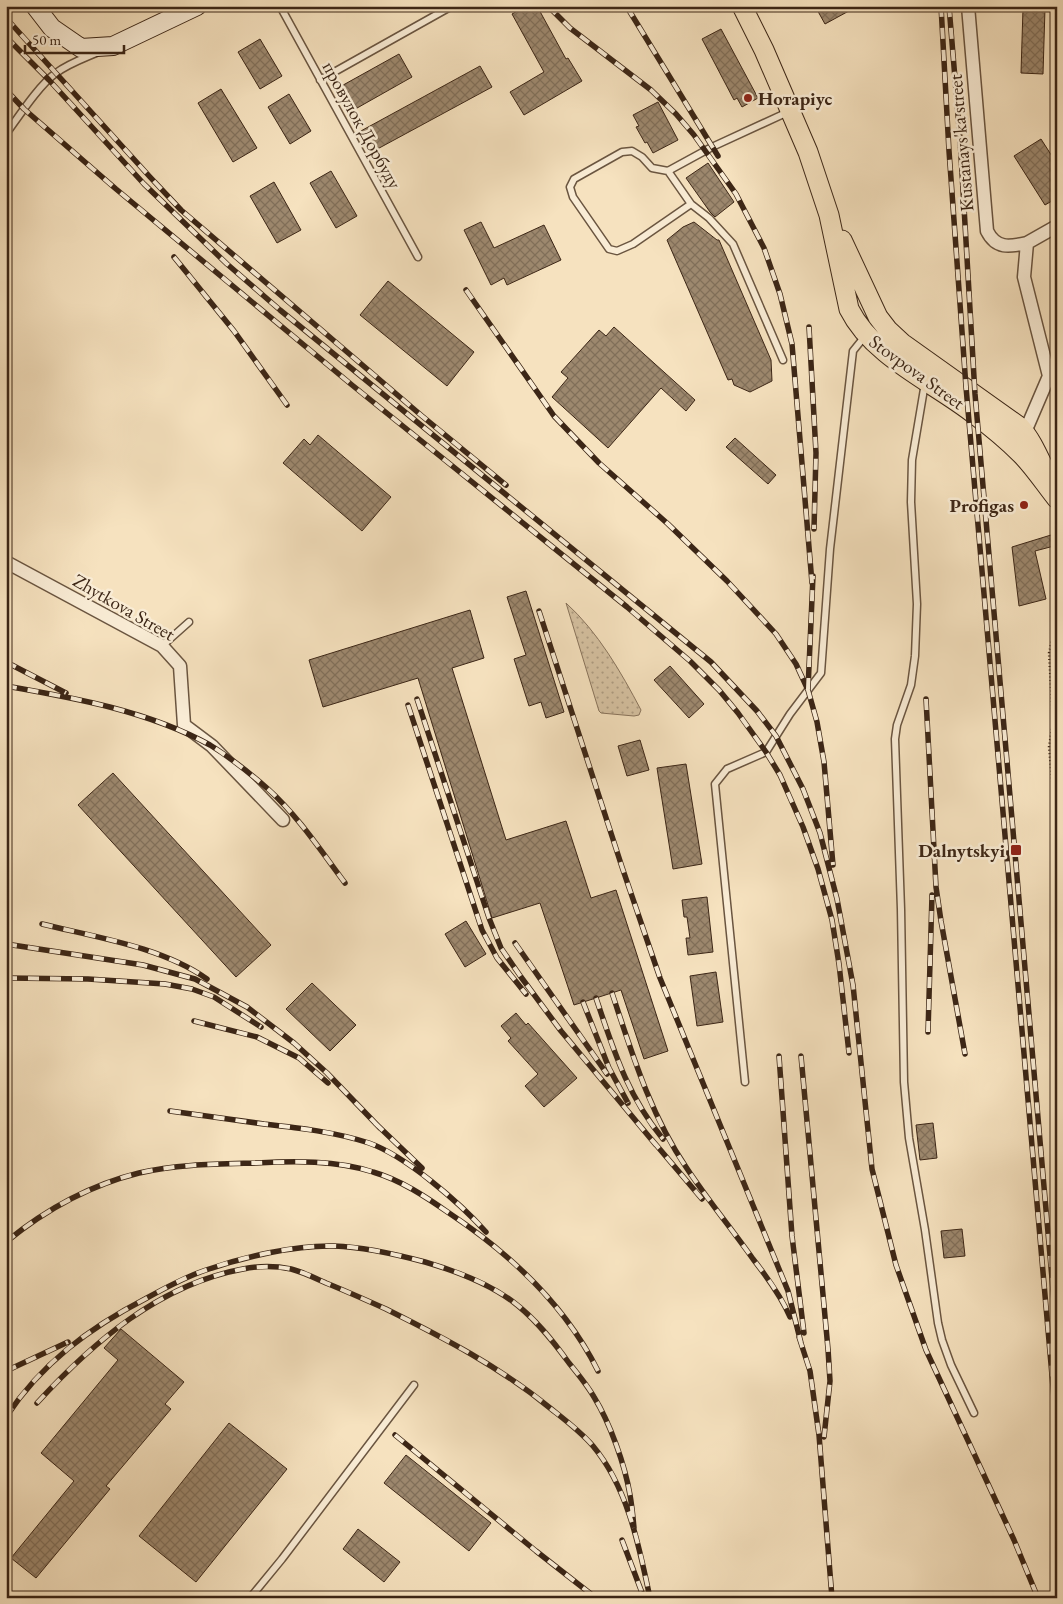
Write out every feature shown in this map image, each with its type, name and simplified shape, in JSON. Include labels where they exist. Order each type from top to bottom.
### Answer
[{"type":"main road","points":[[35,6],[52,28],[80,48],[113,46],[197,6]]},
{"type":"main road","name":"Stovpova Street","points":[[742,6],[764,50],[808,152],[829,215],[849,309],[856,322],[876,346],[963,405],[1022,455],[1057,499]]},
{"type":"main road","name":"Stovpova Street","points":[[829,215],[878,317],[888,330],[902,343],[995,408],[1025,432]]},
{"type":"main road","points":[[1025,432],[1057,493]]},
{"type":"street","name":"Kustanays'ka street","points":[[968,6],[987,231],[997,243],[1006,246],[1027,243],[1057,226]]},
{"type":"street","points":[[1025,432],[1053,374],[1024,277],[1027,243]]},
{"type":"street","name":"Zhytkova Street","points":[[6,562],[162,646],[180,666],[184,725],[212,746],[283,820]]},
{"type":"lane","name":"провулок Дорбуду","points":[[280,6],[418,257]]},
{"type":"lane","points":[[320,80],[452,6]]},
{"type":"lane","points":[[6,134],[24,109],[55,73],[68,65],[113,46]]},
{"type":"lane","points":[[691,204],[633,244],[618,251],[609,249],[573,198],[570,187],[574,179],[622,152],[632,151],[642,157],[652,168],[668,171],[712,147],[791,110]]},
{"type":"lane","points":[[668,171],[691,204],[710,218],[733,244],[783,360]]},
{"type":"lane","points":[[745,1082],[714,784],[727,769],[766,752],[790,714],[821,672],[830,549],[853,351],[866,335]]},
{"type":"lane","points":[[926,380],[912,460],[911,502],[917,604],[915,656],[910,685],[897,725],[896,739],[902,909],[904,1082],[909,1138],[925,1230],[938,1324],[951,1365],[974,1413]]},
{"type":"lane","points":[[162,646],[189,622]]},
{"type":"lane","points":[[250,1598],[282,1559],[414,1385]]},
{"type":"path","points":[[1057,633],[1052,640],[1049,652],[1053,722],[1050,747],[1057,833]]},
{"type":"shaded area","points":[[566,603],[578,614],[608,653],[641,710],[639,715],[601,713],[599,711]]},
{"type":"building","points":[[526,6],[537,6],[566,59],[568,58],[582,81],[524,115],[510,92],[544,72],[512,14]]},
{"type":"building","points":[[815,6],[858,6],[825,24]]},
{"type":"building","points":[[1023,8],[1045,8],[1043,74],[1021,73]]},
{"type":"building","points":[[721,29],[758,98],[742,107],[737,98],[734,100],[702,39]]},
{"type":"building","points":[[260,39],[282,76],[260,89],[238,52]]},
{"type":"building","points":[[399,54],[412,77],[350,112],[336,89]]},
{"type":"building","points":[[480,66],[492,87],[370,153],[359,132]]},
{"type":"building","points":[[221,89],[257,148],[233,162],[198,103]]},
{"type":"building","points":[[289,94],[311,131],[290,144],[268,107]]},
{"type":"building","points":[[658,102],[678,140],[653,153],[636,127],[639,126],[633,115]]},
{"type":"building","points":[[1041,139],[1057,164],[1057,198],[1045,205],[1014,156]]},
{"type":"building","points":[[708,163],[734,202],[715,217],[686,178]]},
{"type":"building","points":[[331,171],[357,216],[336,228],[310,183]]},
{"type":"building","points":[[274,182],[301,230],[277,243],[250,196]]},
{"type":"building","points":[[481,222],[494,248],[544,225],[561,260],[507,285],[504,278],[491,285],[464,230]]},
{"type":"building","points":[[694,222],[719,240],[771,360],[772,381],[750,392],[734,385],[732,379],[728,380],[667,240],[683,227]]},
{"type":"building","points":[[388,281],[474,352],[447,386],[360,315]]},
{"type":"building","points":[[614,327],[695,400],[686,411],[661,388],[608,448],[552,397],[568,378],[561,372],[599,330],[606,336]]},
{"type":"building","points":[[318,435],[391,497],[362,531],[283,463],[304,439],[310,445]]},
{"type":"building","points":[[735,438],[776,475],[768,484],[726,447]]},
{"type":"building","points":[[1051,535],[1054,546],[1035,551],[1046,599],[1019,606],[1012,547]]},
{"type":"building","points":[[526,591],[564,712],[546,718],[541,702],[529,706],[514,659],[526,655],[507,597]]},
{"type":"building","points":[[470,610],[484,658],[452,668],[506,840],[566,821],[591,898],[616,890],[668,1051],[644,1059],[621,990],[574,1005],[540,903],[492,918],[418,678],[323,707],[309,660]]},
{"type":"building","points":[[670,666],[704,704],[689,718],[654,680]]},
{"type":"building","points":[[640,740],[649,770],[627,776],[618,746]]},
{"type":"building","points":[[686,764],[702,864],[673,869],[657,768]]},
{"type":"building","points":[[113,773],[271,945],[236,977],[78,805]]},
{"type":"building","points":[[707,897],[713,952],[688,955],[686,938],[690,938],[687,917],[684,917],[682,900]]},
{"type":"building","points":[[466,921],[486,954],[465,967],[445,934]]},
{"type":"building","points":[[716,972],[723,1022],[697,1026],[690,976]]},
{"type":"building","points":[[312,983],[356,1025],[330,1051],[286,1009]]},
{"type":"building","points":[[516,1013],[526,1025],[528,1023],[577,1078],[544,1107],[525,1086],[538,1074],[508,1041],[511,1038],[501,1026]]},
{"type":"building","points":[[933,1123],[937,1158],[920,1160],[916,1125]]},
{"type":"building","points":[[962,1229],[965,1256],[944,1258],[941,1231]]},
{"type":"building","points":[[121,1329],[184,1382],[165,1404],[171,1409],[106,1486],[110,1489],[36,1578],[11,1558],[74,1481],[41,1453],[118,1360],[104,1348]]},
{"type":"building","points":[[229,1423],[287,1469],[196,1582],[139,1536]]},
{"type":"building","points":[[406,1455],[491,1523],[469,1551],[384,1483]]},
{"type":"building","points":[[358,1529],[400,1562],[384,1582],[343,1549]]},
{"type":"railway","points":[[548,6],[570,28],[651,90],[676,114],[694,135],[736,194],[764,248],[780,294],[792,344],[812,583]]},
{"type":"railway","points":[[941,6],[949,151],[966,387],[1057,1433]]},
{"type":"railway","points":[[949,6],[960,139],[975,394],[1057,1336]]},
{"type":"railway","points":[[627,7],[718,156]]},
{"type":"railway","points":[[6,18],[181,210],[422,416],[506,485]]},
{"type":"railway","points":[[6,37],[49,80],[144,184],[227,264],[280,310],[711,662],[757,711],[776,736],[803,789],[820,833],[837,899],[853,985],[872,1169],[896,1265],[926,1350],[1014,1540],[1038,1598]]},
{"type":"railway","points":[[6,90],[24,109],[116,189],[352,385],[627,607],[690,661],[719,690],[766,752],[780,775],[803,827],[818,869],[832,920],[849,1053]]},
{"type":"railway","points":[[174,257],[234,331],[287,405]]},
{"type":"railway","points":[[466,290],[554,416],[599,463],[668,524],[727,581],[776,634],[796,664],[808,690],[817,722],[824,762],[833,865]]},
{"type":"railway","points":[[809,327],[816,453],[814,529]]},
{"type":"railway","points":[[808,689],[813,576]]},
{"type":"railway","points":[[539,611],[660,978],[788,1291],[801,1343]]},
{"type":"railway","points":[[6,662],[66,693]]},
{"type":"railway","points":[[6,686],[111,707],[162,723],[210,745],[247,772],[279,799],[309,834],[345,883]]},
{"type":"railway","points":[[417,699],[489,918],[501,948],[561,1031],[656,1145]]},
{"type":"railway","points":[[926,699],[936,887],[965,1054]]},
{"type":"railway","points":[[408,705],[482,930],[497,958],[526,994]]},
{"type":"railway","points":[[928,1032],[932,895]]},
{"type":"railway","points":[[42,924],[128,944],[170,959],[207,979]]},
{"type":"railway","points":[[515,943],[607,1074]]},
{"type":"railway","points":[[6,944],[143,965],[195,979],[247,1007],[294,1043],[327,1073],[380,1128]]},
{"type":"railway","points":[[6,978],[88,979],[165,984],[192,989],[214,997],[261,1027]]},
{"type":"railway","points":[[612,993],[643,1083],[673,1147],[702,1191],[768,1280],[790,1317]]},
{"type":"railway","points":[[596,998],[631,1089],[640,1106],[663,1139]]},
{"type":"railway","points":[[583,1002],[609,1068],[628,1103]]},
{"type":"railway","points":[[194,1021],[257,1037],[299,1058],[328,1083]]},
{"type":"railway","points":[[779,1056],[792,1236],[804,1333]]},
{"type":"railway","points":[[801,1056],[830,1381],[824,1437]]},
{"type":"railway","points":[[170,1111],[317,1131],[369,1143],[384,1149],[415,1169],[462,1208],[486,1232]]},
{"type":"railway","points":[[375,1123],[422,1168]]},
{"type":"railway","points":[[652,1140],[702,1199]]},
{"type":"railway","points":[[6,1242],[36,1219],[69,1200],[103,1184],[153,1170],[198,1165],[285,1162],[330,1163],[359,1168],[383,1175],[413,1190],[493,1245],[514,1263],[553,1303],[585,1347],[598,1371]]},
{"type":"railway","points":[[6,1417],[35,1380],[86,1335],[124,1310],[190,1276],[252,1256],[286,1250],[334,1246],[380,1251],[448,1269],[492,1288],[512,1301],[536,1322],[585,1384],[606,1419],[625,1471],[631,1499],[634,1528]]},
{"type":"railway","points":[[37,1403],[104,1338],[156,1302],[184,1288],[213,1277],[249,1268],[273,1267],[295,1270],[386,1309],[471,1354],[531,1393],[578,1431],[605,1462],[624,1499],[636,1538],[650,1598]]},
{"type":"railway","points":[[799,1337],[810,1371],[819,1435],[832,1598]]},
{"type":"railway","points":[[6,1371],[68,1342]]},
{"type":"railway","points":[[395,1435],[596,1598]]},
{"type":"railway","points":[[622,1540],[644,1598]]},
{"type":"place","name":"Нотаріус","points":[[748,98]]},
{"type":"place","name":"Profigas","points":[[1024,505]]},
{"type":"place","name":"Dalnytskyi","points":[[1016,850]]}]
